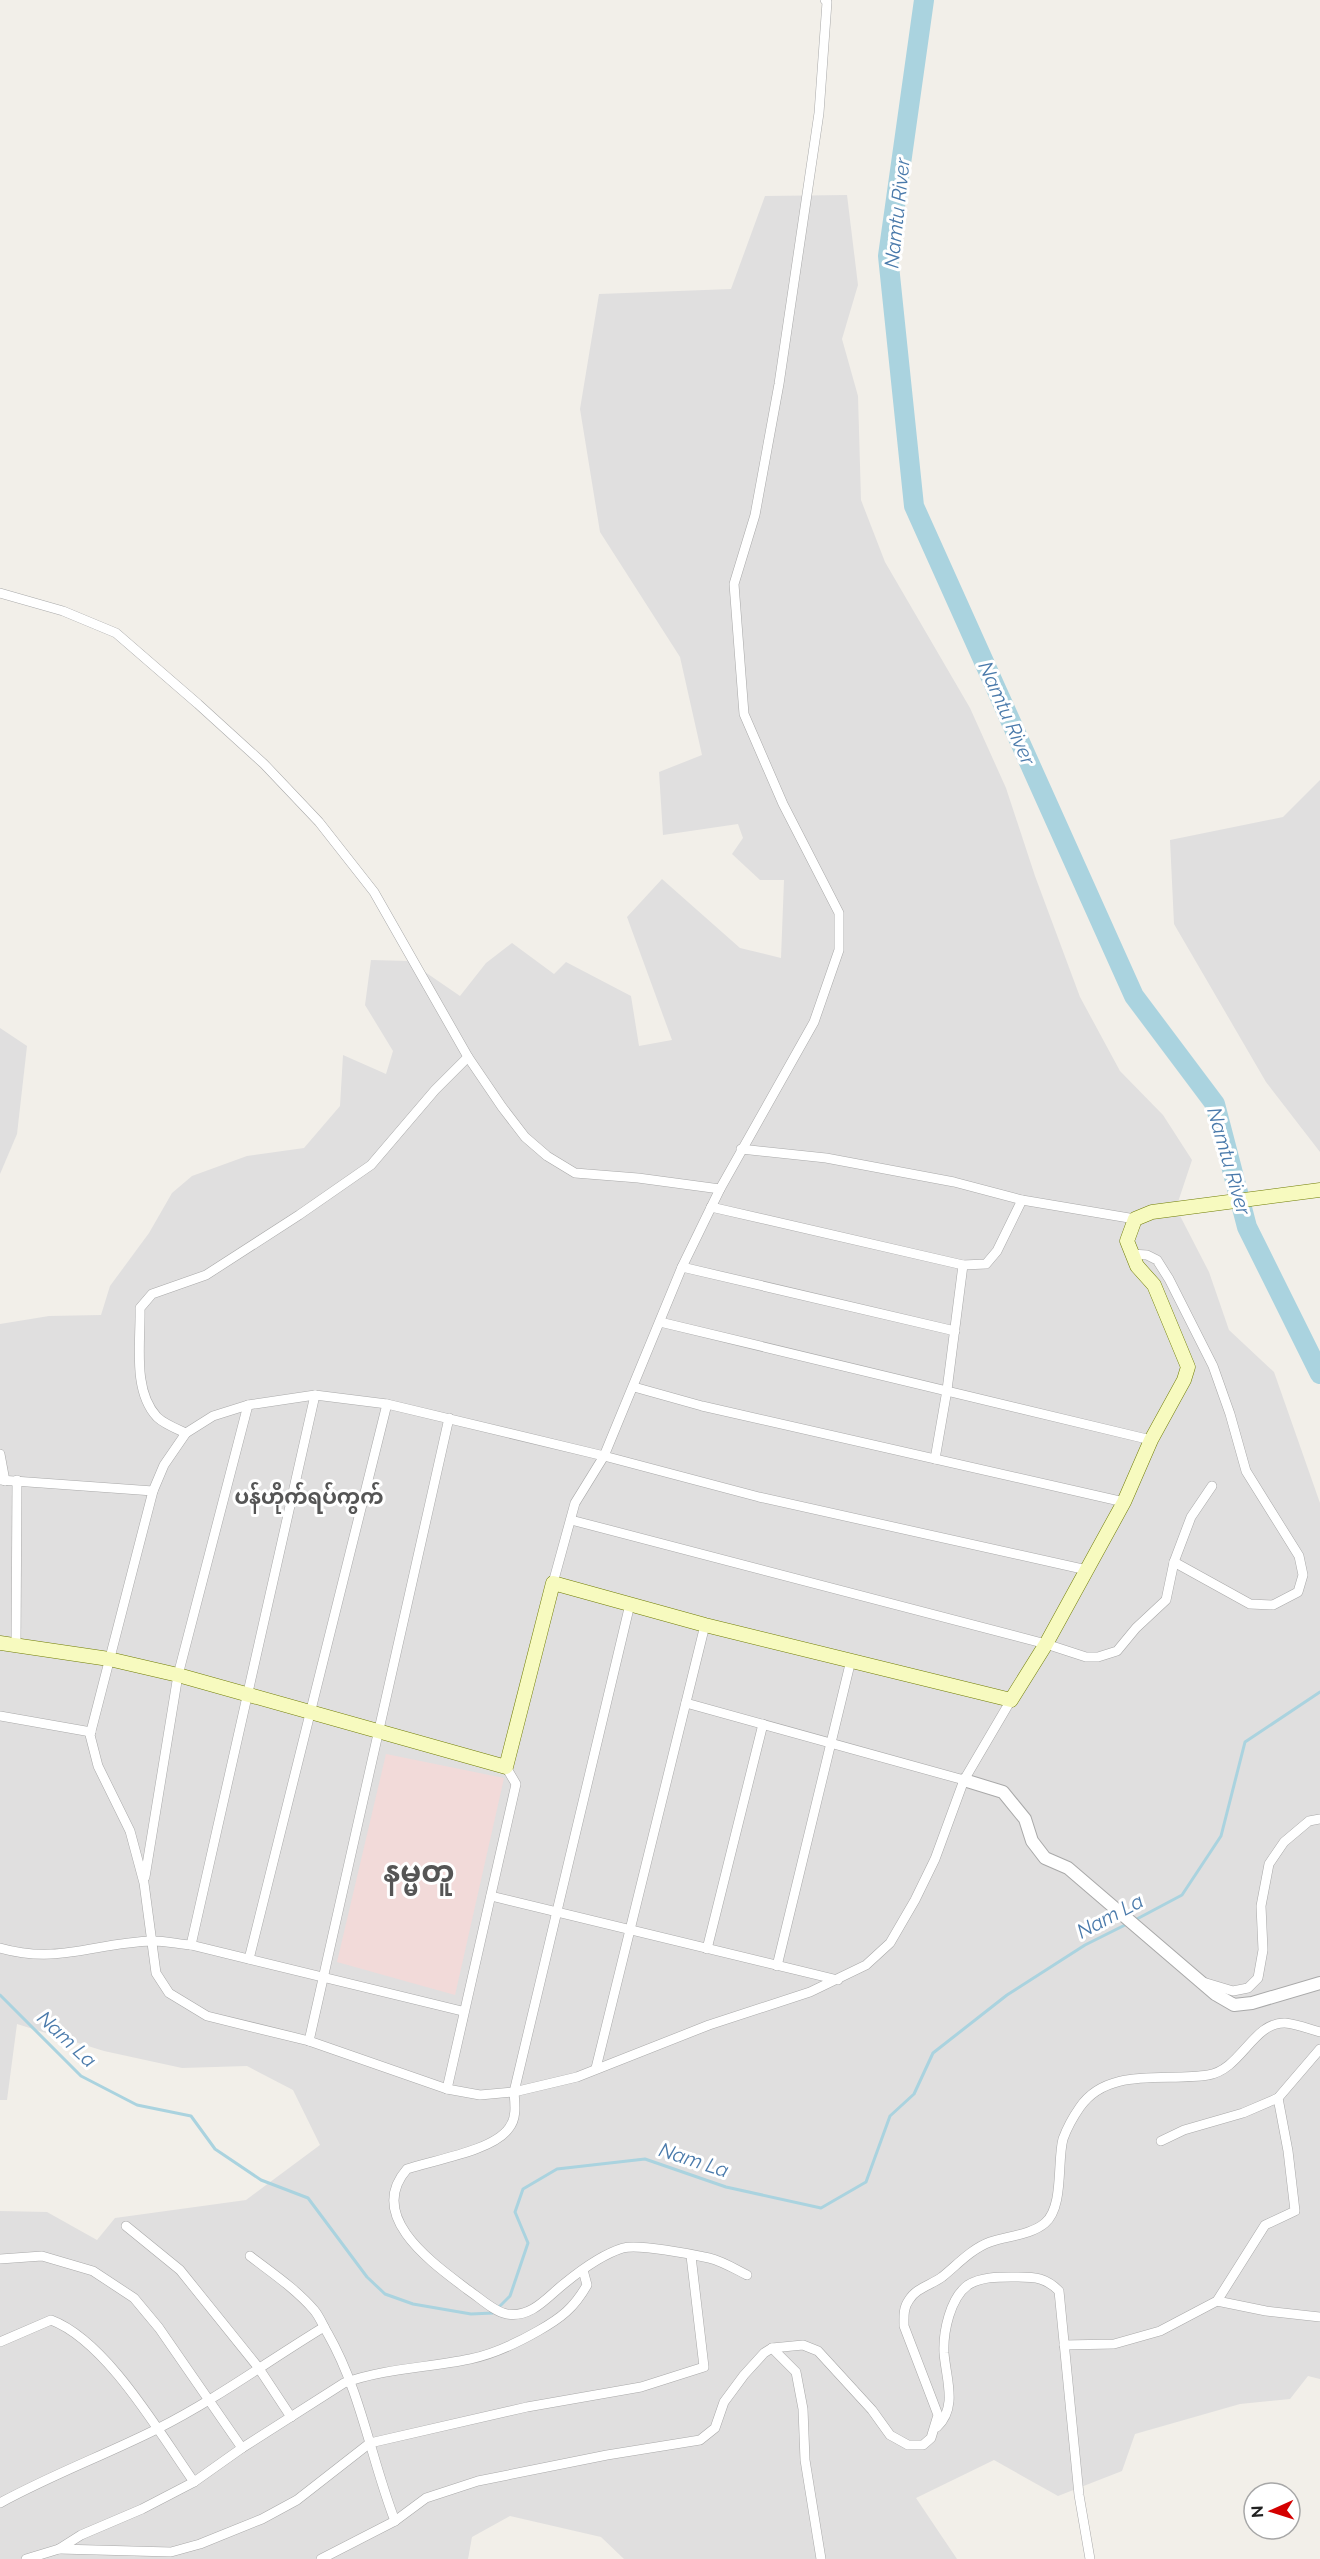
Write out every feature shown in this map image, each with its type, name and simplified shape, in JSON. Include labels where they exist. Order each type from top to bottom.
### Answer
[{"type":"main road","points":[[0,1643],[109,1659],[178,1675],[506,1767],[553,1583],[705,1625],[1011,1700],[1088,1570],[1124,1502],[1151,1440],[1185,1380],[1188,1367],[1154,1285],[1137,1266],[1131,1254],[1127,1241],[1135,1219],[1152,1212],[1320,1190]]},
{"type":"street","points":[[553,1583],[575,1503],[604,1456],[682,1267],[711,1207],[741,1149],[814,1022],[839,950],[839,913],[783,804],[744,714],[734,584],[755,515],[779,384],[819,113],[827,2],[825,0]]},
{"type":"street","points":[[0,593],[63,611],[116,633],[264,764],[319,822],[374,892],[468,1057],[525,1137],[547,1156],[575,1173],[638,1178],[720,1189]]},
{"type":"street","points":[[186,1433],[158,1419],[147,1402],[141,1382],[140,1308],[152,1294],[206,1275],[371,1165],[435,1090],[468,1057]]},
{"type":"street","points":[[741,1149],[826,1158],[891,1169],[954,1182],[1022,1200],[1135,1219]]},
{"type":"street","points":[[711,1207],[963,1265],[986,1264],[992,1258],[1022,1200]]},
{"type":"street","points":[[1131,1254],[1147,1255],[1157,1260],[1169,1279],[1213,1366],[1246,1471],[1299,1556],[1303,1575],[1298,1592],[1273,1605],[1251,1604],[1174,1562]]},
{"type":"street","points":[[935,1459],[947,1390],[963,1265]]},
{"type":"street","points":[[682,1267],[955,1331]]},
{"type":"street","points":[[660,1323],[1151,1440]]},
{"type":"street","points":[[634,1387],[702,1406],[1124,1502]]},
{"type":"street","points":[[1011,1700],[964,1780],[930,1869],[915,1900],[890,1943],[866,1965],[810,1992],[709,2025],[577,2077],[514,2092],[480,2095],[447,2089],[309,2042],[207,2016],[169,1994],[156,1973],[144,1882],[130,1831],[98,1766],[91,1732],[153,1491],[164,1465],[186,1433],[213,1416],[248,1405],[315,1395],[387,1404],[604,1456],[759,1497],[1088,1570]]},
{"type":"street","points":[[191,1945],[315,1395]]},
{"type":"street","points":[[249,1959],[387,1404]]},
{"type":"street","points":[[144,1882],[178,1675],[248,1405]]},
{"type":"street","points":[[309,2042],[449,1418]]},
{"type":"street","points":[[0,1454],[3,1480],[153,1491]]},
{"type":"street","points":[[16,1644],[17,1480]]},
{"type":"street","points":[[571,1520],[1046,1644],[1086,1657],[1098,1658],[1117,1651],[1136,1628],[1166,1600],[1174,1562],[1191,1517],[1212,1486]]},
{"type":"street","points":[[630,1604],[514,2092],[514,2118],[508,2130],[485,2145],[407,2169],[399,2179],[394,2194],[393,2208],[401,2225],[427,2260],[505,2314],[521,2314],[537,2308],[583,2270],[610,2253],[626,2247],[658,2249],[710,2258],[747,2275]]},
{"type":"street","points":[[596,2068],[705,1625]]},
{"type":"street","points":[[777,1966],[851,1660]]},
{"type":"street","points":[[686,1703],[1003,1792],[1025,1819],[1032,1841],[1045,1858],[1068,1868],[1215,1994],[1234,2005],[1252,2003],[1320,1983]]},
{"type":"street","points":[[0,1716],[91,1732]]},
{"type":"street","points":[[707,1949],[763,1724]]},
{"type":"street","points":[[447,2089],[462,2011],[516,1784],[506,1767]]},
{"type":"street","points":[[1200,1981],[1233,1991],[1248,1988],[1258,1978],[1263,1950],[1261,1906],[1269,1863],[1284,1842],[1309,1821],[1320,1819]]},
{"type":"street","points":[[490,1896],[838,1980]]},
{"type":"street","points":[[0,1948],[24,1955],[48,1956],[153,1941],[191,1945],[462,2011]]},
{"type":"street","points":[[321,2559],[395,2521],[426,2498],[478,2481],[607,2455],[700,2440],[715,2428],[724,2402],[744,2375],[764,2353],[772,2348],[803,2345],[818,2351],[872,2410],[890,2435],[908,2445],[923,2445],[932,2438],[938,2415],[904,2326],[907,2302],[914,2293],[940,2279],[975,2249],[988,2242],[1031,2230],[1047,2222],[1054,2205],[1061,2173],[1063,2141],[1070,2123],[1082,2104],[1098,2090],[1133,2078],[1210,2075],[1232,2065],[1268,2027],[1283,2023],[1320,2032]]},
{"type":"street","points":[[1161,2141],[1184,2130],[1243,2114],[1278,2098],[1320,2049]]},
{"type":"street","points":[[1064,2345],[1114,2344],[1160,2331],[1216,2301],[1265,2225],[1295,2211],[1288,2151],[1278,2098]]},
{"type":"street","points":[[126,2226],[180,2270],[258,2367],[291,2417]]},
{"type":"street","points":[[0,2259],[42,2256],[93,2271],[134,2298],[159,2328],[207,2402],[242,2448]]},
{"type":"street","points":[[250,2256],[286,2283],[315,2311],[324,2327],[351,2380],[383,2490],[395,2521]]},
{"type":"street","points":[[59,2549],[171,2552],[200,2544],[262,2519],[297,2500],[369,2443],[527,2407],[641,2387],[704,2367],[691,2256]]},
{"type":"street","points":[[26,2559],[59,2549],[81,2535],[142,2510],[194,2482],[242,2448],[351,2380],[422,2365],[470,2359],[495,2352],[522,2340],[555,2321],[576,2304],[587,2285],[583,2270]]},
{"type":"street","points":[[936,2427],[944,2420],[950,2403],[944,2350],[953,2305],[969,2285],[992,2277],[1030,2277],[1049,2281],[1059,2291],[1079,2495],[1090,2559]]},
{"type":"street","points":[[1216,2301],[1266,2311],[1320,2317]]},
{"type":"street","points":[[0,2342],[51,2320],[67,2326],[91,2347],[121,2380],[194,2482]]},
{"type":"street","points":[[0,2503],[157,2430],[207,2402],[258,2367],[324,2327]]},
{"type":"street","points":[[772,2348],[796,2372],[803,2409],[805,2460],[821,2559]]},
{"type":"shaded area","points":[[847,195],[858,285],[842,339],[858,396],[861,500],[885,562],[970,708],[1006,788],[1035,876],[1080,997],[1120,1071],[1163,1115],[1192,1160],[1176,1208],[1209,1272],[1229,1330],[1274,1372],[1320,1503],[1320,2379],[1308,2376],[1290,2399],[1240,2404],[1135,2434],[1122,2471],[1058,2496],[994,2460],[916,2498],[957,2559],[624,2559],[601,2537],[510,2516],[472,2537],[468,2559],[0,2559],[0,2211],[47,2212],[97,2240],[115,2218],[246,2200],[320,2145],[293,2090],[247,2066],[182,2068],[104,2051],[17,2024],[7,2100],[0,2100],[0,1324],[49,1316],[101,1315],[110,1286],[149,1233],[172,1193],[192,1176],[247,1156],[304,1148],[340,1106],[343,1055],[386,1074],[393,1051],[365,1005],[371,960],[409,961],[460,996],[486,963],[512,943],[554,974],[566,962],[631,996],[639,1046],[672,1040],[627,917],[662,879],[740,948],[781,958],[784,880],[760,880],[732,854],[743,838],[738,824],[663,835],[659,772],[702,755],[680,657],[600,532],[580,409],[599,294],[731,289],[765,196]]},
{"type":"shaded area","points":[[1320,780],[1320,1152],[1266,1082],[1174,924],[1170,840],[1283,817]]},
{"type":"shaded area","points":[[0,1028],[27,1046],[17,1134],[0,1174]]},
{"type":"shaded area","points":[[386,1754],[504,1778],[455,1995],[337,1962]]},
{"type":"waterway","name":"Namtu River","points":[[924,0],[888,256],[914,506],[1134,996],[1215,1104],[1247,1227],[1320,1374]]},
{"type":"waterway","name":"Nam La","points":[[1135,1920],[1182,1895],[1221,1836],[1245,1742],[1320,1692]]},
{"type":"waterway","name":"Nam La","points":[[0,1995],[81,2076],[137,2105],[191,2116],[215,2149],[261,2180],[308,2198],[367,2277],[385,2294],[413,2304],[471,2314],[493,2313],[510,2296],[528,2243],[515,2212],[523,2189],[557,2169],[645,2159],[726,2187],[821,2208],[866,2182],[890,2116],[914,2094],[933,2053],[1007,1995],[1085,1945],[1127,1924]]},
{"type":"district","name":"ပန်ဟိုက်ရပ်ကွက်","points":[[309,1496]]},
{"type":"district","name":"နမ္မတူ","points":[[419,1871]]}]
